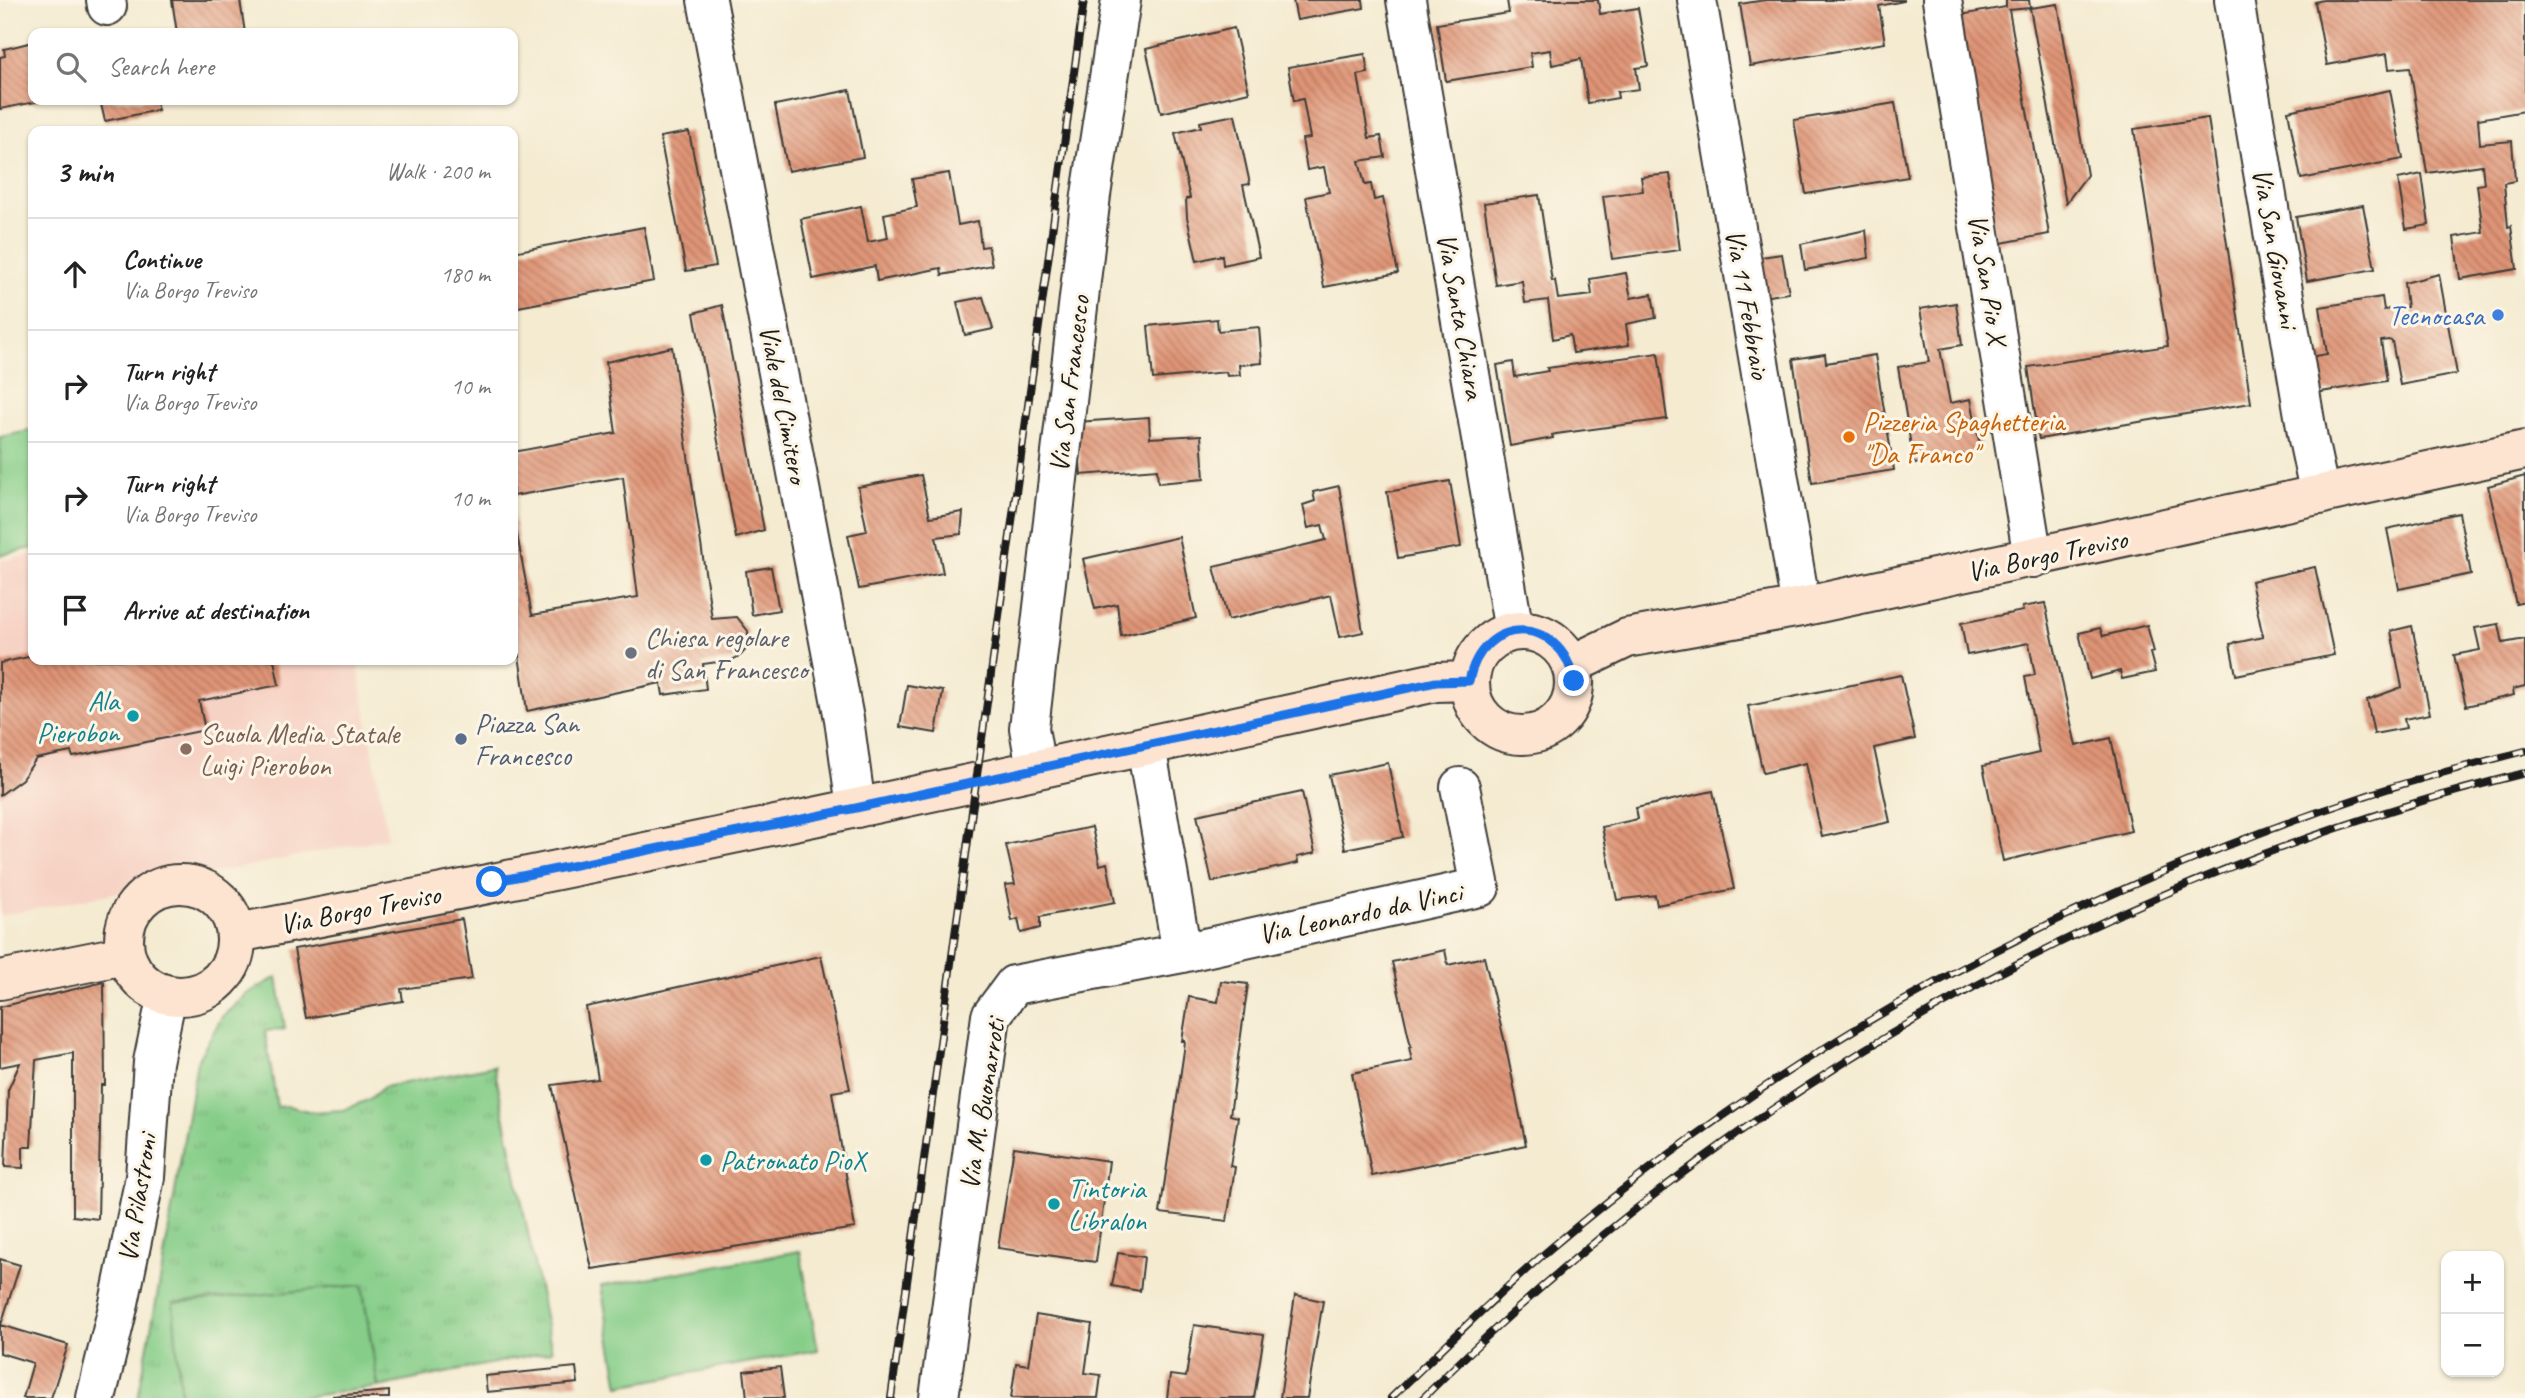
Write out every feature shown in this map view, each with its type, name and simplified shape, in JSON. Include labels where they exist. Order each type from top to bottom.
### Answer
[{"type":"street","name":"Viale del Cimitero","points":[[707,0],[844,719],[856,808]]},
{"type":"street","name":"Via San Francesco","points":[[1036,769],[1029,728],[1091,195],[1121,0]]},
{"type":"street","name":"Via Santa Chiara","points":[[1406,0],[1514,631]]},
{"type":"street","name":"Via 11 Febbraio","points":[[1697,0],[1801,607]]},
{"type":"street","name":"Via San Pio X","points":[[1942,0],[2032,558]]},
{"type":"street","name":"Via San Giovanni","points":[[2234,0],[2308,439],[2320,495]]},
{"type":"street","name":"Via Borgo Treviso","points":[[1571,665],[1627,638],[1801,607],[2525,450]]},
{"type":"street","points":[[1529,631],[1549,638],[1565,653],[1571,665],[1573,697],[1566,711],[1549,728],[1527,736],[1511,735],[1497,730],[1476,710],[1470,696],[1469,681],[1478,653],[1500,635],[1529,631]]},
{"type":"street","name":"Via Borgo Treviso","points":[[237,933],[397,903],[856,808],[1436,682],[1469,681]]},
{"type":"street","points":[[1146,746],[1182,953]]},
{"type":"street","name":"Via Leonardo da Vinci","points":[[1182,953],[1480,887],[1460,787]]},
{"type":"street","points":[[169,885],[192,885],[214,894],[229,911],[237,933],[236,955],[226,974],[209,989],[189,997],[167,995],[149,987],[134,973],[125,955],[124,932],[131,911],[147,893],[169,885]]},
{"type":"street","name":"Via M. Buonarroti","points":[[939,1398],[991,1016],[1014,985],[1182,953]]},
{"type":"street","points":[[0,981],[125,955]]},
{"type":"street","name":"Via Pilastroni","points":[[96,1398],[145,1177],[153,1062],[167,995]]},
{"type":"shaded area","name":"Scuola Media Statale Luigi Pierobon","points":[[28,555],[28,665],[358,665],[388,838],[0,916],[0,561]]},
{"type":"green space","points":[[28,431],[28,549],[0,555],[0,437]]},
{"type":"green space","points":[[277,977],[285,1029],[265,1031],[277,1107],[288,1106],[312,1112],[343,1110],[368,1100],[384,1087],[494,1066],[552,1351],[378,1387],[362,1285],[173,1304],[181,1398],[138,1398],[197,1061],[222,1017],[248,993]]},
{"type":"green space","points":[[800,1251],[818,1350],[619,1386],[601,1286]]},
{"type":"green space","points":[[362,1285],[378,1387],[295,1398],[181,1398],[173,1303]]},
{"type":"building","points":[[172,0],[240,0],[244,28],[176,28]]},
{"type":"building","points":[[1293,0],[1363,0],[1364,8],[1297,20]]},
{"type":"building","points":[[1507,0],[1598,0],[1600,14],[1638,8],[1648,66],[1636,68],[1639,89],[1617,92],[1618,98],[1588,103],[1581,59],[1552,65],[1550,50],[1530,53],[1532,67],[1446,81],[1437,24],[1509,13]]},
{"type":"building","points":[[1765,0],[1904,1],[1879,6],[1885,43],[1750,66],[1740,4]]},
{"type":"building","points":[[2006,0],[2029,0],[2030,8],[2009,10],[2049,234],[1996,244],[1955,16],[2006,7]]},
{"type":"building","points":[[2525,0],[2525,111],[2478,119],[2480,144],[2512,141],[2515,181],[2504,183],[2508,227],[2511,226],[2517,269],[2460,279],[2454,237],[2483,232],[2477,185],[2484,184],[2482,165],[2427,173],[2410,67],[2389,69],[2387,54],[2327,65],[2315,2]]},
{"type":"building","points":[[2058,4],[2087,175],[2066,203],[2030,8]]},
{"type":"building","points":[[1234,28],[1249,92],[1161,113],[1146,49]]},
{"type":"building","points":[[28,43],[28,103],[0,109],[0,57],[5,56],[4,49]]},
{"type":"building","points":[[1365,54],[1368,73],[1358,75],[1369,138],[1381,136],[1385,157],[1359,161],[1365,185],[1371,184],[1374,200],[1383,198],[1398,273],[1324,287],[1306,197],[1329,192],[1324,167],[1307,170],[1302,139],[1310,138],[1303,99],[1294,101],[1288,67]]},
{"type":"building","points":[[850,90],[863,157],[788,171],[775,105]]},
{"type":"building","points":[[2390,90],[2403,159],[2301,179],[2288,111]]},
{"type":"building","points":[[1895,103],[1908,177],[1806,194],[1794,120]]},
{"type":"building","points":[[101,105],[156,105],[158,110],[105,121]]},
{"type":"building","points":[[1235,115],[1250,184],[1243,185],[1259,257],[1223,265],[1222,255],[1197,261],[1187,217],[1186,199],[1190,198],[1175,133],[1201,127],[1200,122]]},
{"type":"building","points":[[2208,118],[2251,403],[2039,439],[2028,367],[2168,346],[2134,129]]},
{"type":"building","points":[[689,132],[716,266],[686,271],[660,137]]},
{"type":"building","points":[[949,173],[958,225],[978,221],[981,247],[988,246],[992,265],[942,275],[941,268],[877,281],[875,266],[813,279],[801,219],[861,206],[868,242],[888,238],[884,214],[917,207],[912,179]]},
{"type":"building","points":[[1670,174],[1680,250],[1612,259],[1603,196],[1643,191],[1641,177]]},
{"type":"building","points":[[2422,174],[2429,225],[2406,229],[2398,179]]},
{"type":"building","points":[[1539,195],[1552,281],[1555,280],[1558,299],[1592,295],[1590,279],[1626,273],[1631,298],[1652,294],[1656,318],[1626,324],[1629,345],[1573,353],[1570,335],[1553,339],[1548,300],[1525,303],[1522,281],[1496,285],[1484,203]]},
{"type":"building","points":[[2363,205],[2375,269],[2307,281],[2296,217]]},
{"type":"building","points":[[644,227],[654,281],[518,307],[518,251]]},
{"type":"building","points":[[1866,230],[1869,258],[1805,270],[1801,244]]},
{"type":"building","points":[[1782,254],[1789,293],[1761,297],[1754,258]]},
{"type":"building","points":[[2439,274],[2457,374],[2400,385],[2392,341],[2388,340],[2381,341],[2387,381],[2315,393],[2310,357],[2327,354],[2320,307],[2382,297],[2384,310],[2407,307],[2404,283]]},
{"type":"building","points":[[983,297],[993,329],[965,335],[957,302]]},
{"type":"building","points":[[1956,303],[1962,345],[1940,349],[1950,403],[1971,399],[1981,451],[1914,464],[1898,367],[1929,362],[1920,309]]},
{"type":"building","points":[[722,305],[764,530],[736,538],[694,313]]},
{"type":"building","points":[[1217,319],[1218,331],[1259,327],[1262,363],[1239,365],[1240,375],[1227,376],[1226,372],[1153,379],[1148,326]]},
{"type":"building","points":[[672,347],[712,619],[737,617],[748,631],[748,647],[732,660],[703,664],[706,689],[663,695],[661,683],[527,711],[518,648],[518,540],[532,615],[638,597],[623,477],[518,495],[518,451],[616,433],[606,362]]},
{"type":"building","points":[[1658,353],[1667,419],[1556,434],[1552,435],[1553,438],[1510,446],[1497,365],[1513,362],[1515,377],[1548,371],[1547,368]]},
{"type":"building","points":[[1825,354],[1826,363],[1875,355],[1894,470],[1812,483],[1793,359]]},
{"type":"building","points":[[1149,417],[1150,438],[1201,435],[1204,479],[1158,483],[1157,469],[1081,475],[1077,422]]},
{"type":"building","points":[[921,475],[930,517],[963,512],[961,534],[936,537],[943,573],[859,589],[848,535],[867,531],[858,487]]},
{"type":"building","points":[[2525,476],[2525,602],[2516,604],[2488,486]]},
{"type":"building","points":[[1450,481],[1461,547],[1398,558],[1387,492]]},
{"type":"building","points":[[1339,486],[1363,632],[1340,637],[1331,595],[1228,620],[1214,567],[1326,540],[1322,525],[1308,528],[1303,505],[1315,501],[1313,492]]},
{"type":"building","points":[[2459,513],[2471,574],[2399,589],[2387,529]]},
{"type":"building","points":[[1179,537],[1196,618],[1121,636],[1117,604],[1095,609],[1083,559]]},
{"type":"building","points":[[771,567],[779,610],[752,615],[746,571]]},
{"type":"building","points":[[2315,567],[2334,655],[2236,675],[2230,644],[2263,637],[2251,581]]},
{"type":"building","points":[[2045,603],[2076,746],[2111,738],[2131,831],[2003,861],[1983,766],[2039,753],[2025,677],[2035,675],[2029,643],[1967,655],[1961,623],[2023,611],[2022,607]]},
{"type":"building","points":[[2499,624],[2503,643],[2525,639],[2525,686],[2513,689],[2514,695],[2466,706],[2454,655],[2480,650],[2475,628]]},
{"type":"building","points":[[2147,625],[2154,652],[2150,653],[2155,672],[2122,679],[2120,671],[2090,679],[2079,633],[2100,628],[2103,636]]},
{"type":"building","points":[[2412,626],[2430,714],[2404,719],[2406,728],[2374,734],[2367,700],[2402,687],[2391,631]]},
{"type":"building","name":"Ala Pierobon","points":[[28,657],[28,665],[275,665],[279,685],[199,701],[205,730],[73,757],[71,752],[36,759],[22,779],[0,795],[0,663]]},
{"type":"building","points":[[1901,675],[1915,739],[1874,748],[1890,822],[1822,837],[1806,763],[1763,773],[1748,706]]},
{"type":"building","points":[[907,685],[943,691],[936,733],[900,727]]},
{"type":"building","points":[[1388,763],[1403,837],[1345,849],[1329,775]]},
{"type":"building","points":[[1713,791],[1734,889],[1657,905],[1655,895],[1617,900],[1602,827],[1638,819],[1636,808]]},
{"type":"building","points":[[1302,792],[1315,853],[1297,857],[1298,863],[1212,882],[1197,815]]},
{"type":"building","points":[[1092,827],[1100,865],[1107,863],[1115,902],[1040,917],[1040,928],[1021,933],[1018,919],[1012,921],[1005,885],[1015,884],[1006,845]]},
{"type":"building","points":[[462,919],[472,979],[401,989],[403,1001],[306,1018],[294,949]]},
{"type":"building","points":[[1445,950],[1448,965],[1484,957],[1526,1145],[1372,1176],[1352,1073],[1412,1061],[1392,962]]},
{"type":"building","name":"Patronato PioX","points":[[821,956],[850,1089],[832,1092],[855,1228],[592,1269],[552,1085],[598,1079],[586,1007]]},
{"type":"building","points":[[1221,981],[1248,984],[1230,1115],[1238,1117],[1230,1166],[1235,1167],[1227,1221],[1160,1213],[1184,1051],[1185,1041],[1182,1041],[1189,997],[1218,1002]]},
{"type":"building","points":[[104,982],[105,1085],[101,1085],[98,1219],[73,1216],[73,1053],[36,1060],[31,1147],[23,1147],[23,1168],[5,1167],[8,1090],[20,1063],[0,1067],[0,1007]]},
{"type":"building","name":"Tintoria Libralon","points":[[1014,1147],[1109,1161],[1096,1262],[998,1248]]},
{"type":"building","points":[[1118,1253],[1144,1257],[1140,1291],[1112,1286]]},
{"type":"building","points":[[0,1259],[20,1265],[1,1325],[68,1345],[51,1398],[23,1398],[33,1363],[0,1353]]},
{"type":"building","points":[[1295,1295],[1323,1301],[1307,1398],[1280,1398]]},
{"type":"building","points":[[1036,1315],[1092,1324],[1085,1373],[1101,1375],[1098,1398],[1011,1398],[1016,1363],[1028,1365]]},
{"type":"building","points":[[1194,1325],[1264,1335],[1254,1398],[1167,1398],[1170,1375],[1186,1377]]},
{"type":"building","points":[[576,1367],[578,1383],[487,1392],[485,1376]]},
{"type":"building","points":[[780,1367],[784,1398],[747,1398],[744,1371]]},
{"type":"building","points":[[389,1391],[389,1398],[333,1398],[333,1396]]},
{"type":"railway","points":[[891,1398],[1084,0]]},
{"type":"railway","points":[[1391,1398],[1551,1248],[1643,1174],[1738,1105],[1836,1041],[1936,982],[2039,928],[2254,835],[2385,789],[2525,751]]},
{"type":"railway","points":[[1423,1398],[1540,1288],[1664,1187],[1795,1094],[1931,1010],[2073,936],[2220,871],[2370,817],[2525,773]]},
{"type":"place","name":"Tecnocasa","points":[[2498,315]]},
{"type":"place","name":"Pizzeria Spaghetteria \"Da Franco\"","points":[[1849,437]]},
{"type":"place","name":"Chiesa regolare di San Francesco","points":[[631,653]]},
{"type":"place","name":"Ala Pierobon","points":[[133,716]]},
{"type":"place","name":"Piazza San Francesco","points":[[461,739]]},
{"type":"place","name":"Scuola Media Statale Luigi Pierobon","points":[[186,749]]},
{"type":"place","name":"Patronato PioX","points":[[706,1160]]},
{"type":"place","name":"Tintoria Libralon","points":[[1054,1204]]},
{"type":"route","points":[[492,882],[856,808],[1436,682],[1469,681],[1478,653],[1500,635],[1514,631],[1529,631],[1555,642],[1571,665],[1574,681]]}]
